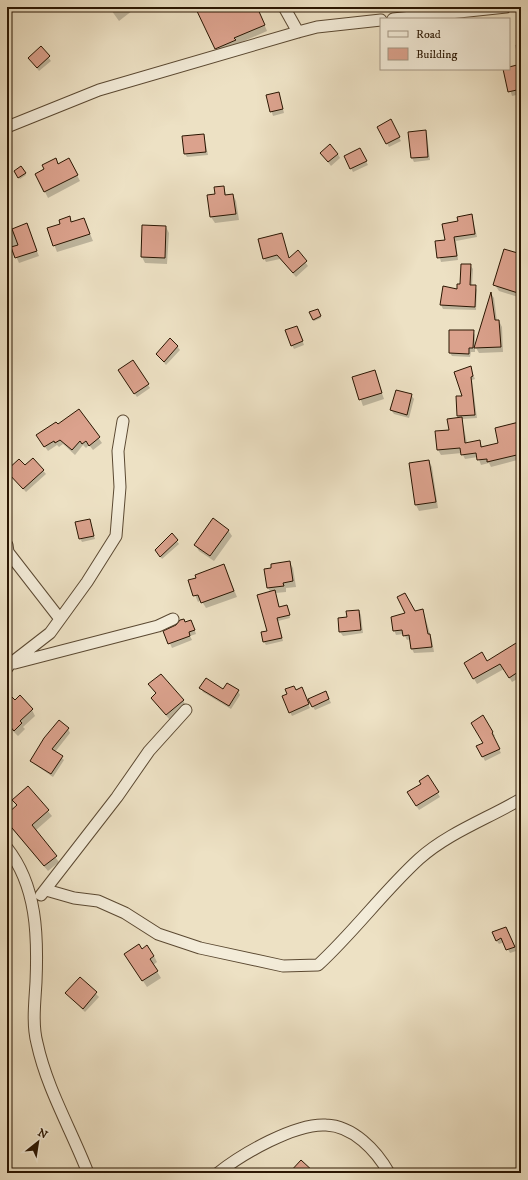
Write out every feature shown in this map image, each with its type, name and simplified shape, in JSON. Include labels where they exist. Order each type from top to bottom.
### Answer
[{"type":"street","points":[[284,7],[298,32]]},
{"type":"street","points":[[402,18],[506,7]]},
{"type":"street","points":[[7,127],[99,90],[298,32],[317,27],[380,20]]},
{"type":"street","points":[[9,666],[50,633],[87,582],[116,536],[120,487],[118,451],[123,421]]},
{"type":"street","points":[[7,545],[8,552],[60,619]]},
{"type":"street","points":[[9,666],[158,626],[173,619]]},
{"type":"street","points":[[33,902],[46,890],[118,797],[149,751],[186,710]]},
{"type":"street","points":[[46,890],[74,898],[98,900],[125,913],[158,934],[200,948],[283,966],[318,965],[420,858],[454,834],[493,816],[521,799]]},
{"type":"street","points":[[7,848],[25,878],[33,902],[37,967],[34,1012],[36,1042],[53,1096],[88,1173]]},
{"type":"street","points":[[218,1173],[234,1160],[277,1138],[306,1127],[326,1124],[352,1132],[373,1150],[389,1173]]},
{"type":"building","points":[[195,7],[257,7],[265,25],[234,38],[236,40],[215,49]]},
{"type":"building","points":[[41,46],[50,56],[37,68],[28,58]]},
{"type":"building","points":[[521,64],[521,89],[508,92],[503,70],[510,70],[510,67]]},
{"type":"building","points":[[279,92],[283,109],[270,112],[266,95]]},
{"type":"building","points":[[391,119],[400,137],[386,144],[377,127]]},
{"type":"building","points":[[426,130],[428,157],[411,158],[408,132]]},
{"type":"building","points":[[204,134],[206,152],[184,154],[182,136]]},
{"type":"building","points":[[330,144],[338,154],[328,162],[320,153]]},
{"type":"building","points":[[360,148],[367,161],[350,169],[344,156]]},
{"type":"building","points":[[56,158],[58,164],[69,158],[78,175],[44,192],[35,174],[44,169],[42,165]]},
{"type":"building","points":[[21,166],[26,173],[18,178],[14,171]]},
{"type":"building","points":[[224,186],[225,195],[233,194],[236,214],[210,217],[207,195],[215,194],[214,187]]},
{"type":"building","points":[[472,214],[475,234],[454,237],[457,256],[437,258],[435,241],[445,240],[442,224],[458,221],[457,217]]},
{"type":"building","points":[[70,216],[71,222],[84,218],[90,234],[53,246],[47,228],[60,224],[59,220]]},
{"type":"building","points":[[27,223],[37,251],[15,258],[11,247],[18,245],[12,229]]},
{"type":"building","points":[[142,225],[166,226],[165,258],[141,257]]},
{"type":"building","points":[[282,233],[289,258],[298,250],[307,261],[293,273],[277,255],[263,259],[258,239]]},
{"type":"building","points":[[504,249],[521,254],[521,294],[493,285]]},
{"type":"building","points":[[461,264],[471,264],[470,285],[476,285],[475,307],[440,305],[443,286],[457,289],[457,284],[460,284]]},
{"type":"building","points":[[491,292],[495,320],[499,320],[501,347],[474,348]]},
{"type":"building","points":[[318,309],[321,316],[313,320],[309,312]]},
{"type":"building","points":[[297,326],[303,341],[291,346],[285,330]]},
{"type":"building","points":[[449,330],[474,330],[473,348],[469,348],[469,354],[449,353]]},
{"type":"building","points":[[170,338],[178,346],[164,362],[156,354]]},
{"type":"building","points":[[133,360],[149,384],[134,394],[118,370]]},
{"type":"building","points":[[471,366],[475,415],[457,416],[456,396],[462,396],[454,372]]},
{"type":"building","points":[[375,370],[382,393],[359,400],[352,377]]},
{"type":"building","points":[[396,390],[412,394],[407,415],[390,410]]},
{"type":"building","points":[[79,409],[100,437],[89,446],[86,441],[82,444],[80,441],[72,450],[60,440],[55,443],[54,441],[44,447],[36,435],[56,422],[58,424]]},
{"type":"building","points":[[462,417],[465,443],[480,440],[481,447],[498,443],[495,428],[519,422],[521,431],[521,454],[487,462],[487,459],[477,460],[476,453],[461,455],[460,448],[437,450],[435,431],[449,430],[447,419]]},
{"type":"building","points":[[33,458],[44,470],[23,489],[7,472],[7,470],[19,459],[25,465]]},
{"type":"building","points":[[429,460],[436,502],[415,505],[409,463]]},
{"type":"building","points":[[213,518],[229,530],[210,556],[194,545]]},
{"type":"building","points":[[90,519],[94,536],[79,539],[75,522]]},
{"type":"building","points":[[172,533],[178,540],[160,557],[155,550]]},
{"type":"building","points":[[290,561],[293,581],[283,583],[284,586],[267,588],[264,569],[271,568],[271,564]]},
{"type":"building","points":[[224,564],[234,591],[201,603],[198,595],[193,596],[188,580],[196,578],[195,575]]},
{"type":"building","points":[[275,590],[279,607],[287,605],[290,615],[277,618],[282,638],[263,642],[261,632],[267,631],[257,595]]},
{"type":"building","points":[[405,593],[415,611],[423,609],[432,647],[411,649],[409,635],[403,636],[402,630],[393,631],[391,617],[405,613],[397,597]]},
{"type":"building","points":[[359,610],[361,630],[339,632],[338,618],[347,617],[346,611]]},
{"type":"building","points":[[184,619],[185,622],[191,620],[195,630],[189,632],[190,636],[168,644],[163,631],[176,625],[180,620]]},
{"type":"building","points":[[521,640],[521,670],[509,678],[500,664],[473,679],[464,663],[482,652],[487,661]]},
{"type":"building","points":[[161,674],[184,700],[166,715],[151,698],[156,693],[148,684]]},
{"type":"building","points":[[206,678],[223,689],[227,683],[239,690],[229,706],[199,688]]},
{"type":"building","points":[[294,686],[296,690],[302,687],[309,704],[289,713],[282,696],[287,694],[285,689]]},
{"type":"building","points":[[326,691],[329,699],[312,707],[308,699]]},
{"type":"building","points":[[20,695],[33,709],[20,721],[22,723],[14,731],[7,723],[7,702],[12,697],[15,700]]},
{"type":"building","points":[[483,715],[493,732],[492,733],[500,749],[482,757],[476,746],[483,743],[471,723]]},
{"type":"building","points":[[59,720],[69,728],[52,749],[63,756],[51,774],[30,761],[44,738]]},
{"type":"building","points":[[428,775],[439,792],[416,806],[407,792],[421,784],[419,781]]},
{"type":"building","points":[[28,786],[49,810],[32,825],[57,856],[44,866],[7,822],[7,814],[17,805],[12,800]]},
{"type":"building","points":[[506,927],[515,947],[506,950],[501,938],[496,941],[492,932]]},
{"type":"building","points":[[139,944],[142,949],[147,945],[154,956],[150,959],[158,971],[142,981],[124,954]]},
{"type":"building","points":[[80,977],[97,992],[83,1009],[65,993]]},
{"type":"building","points":[[301,1160],[315,1173],[289,1173]]}]
